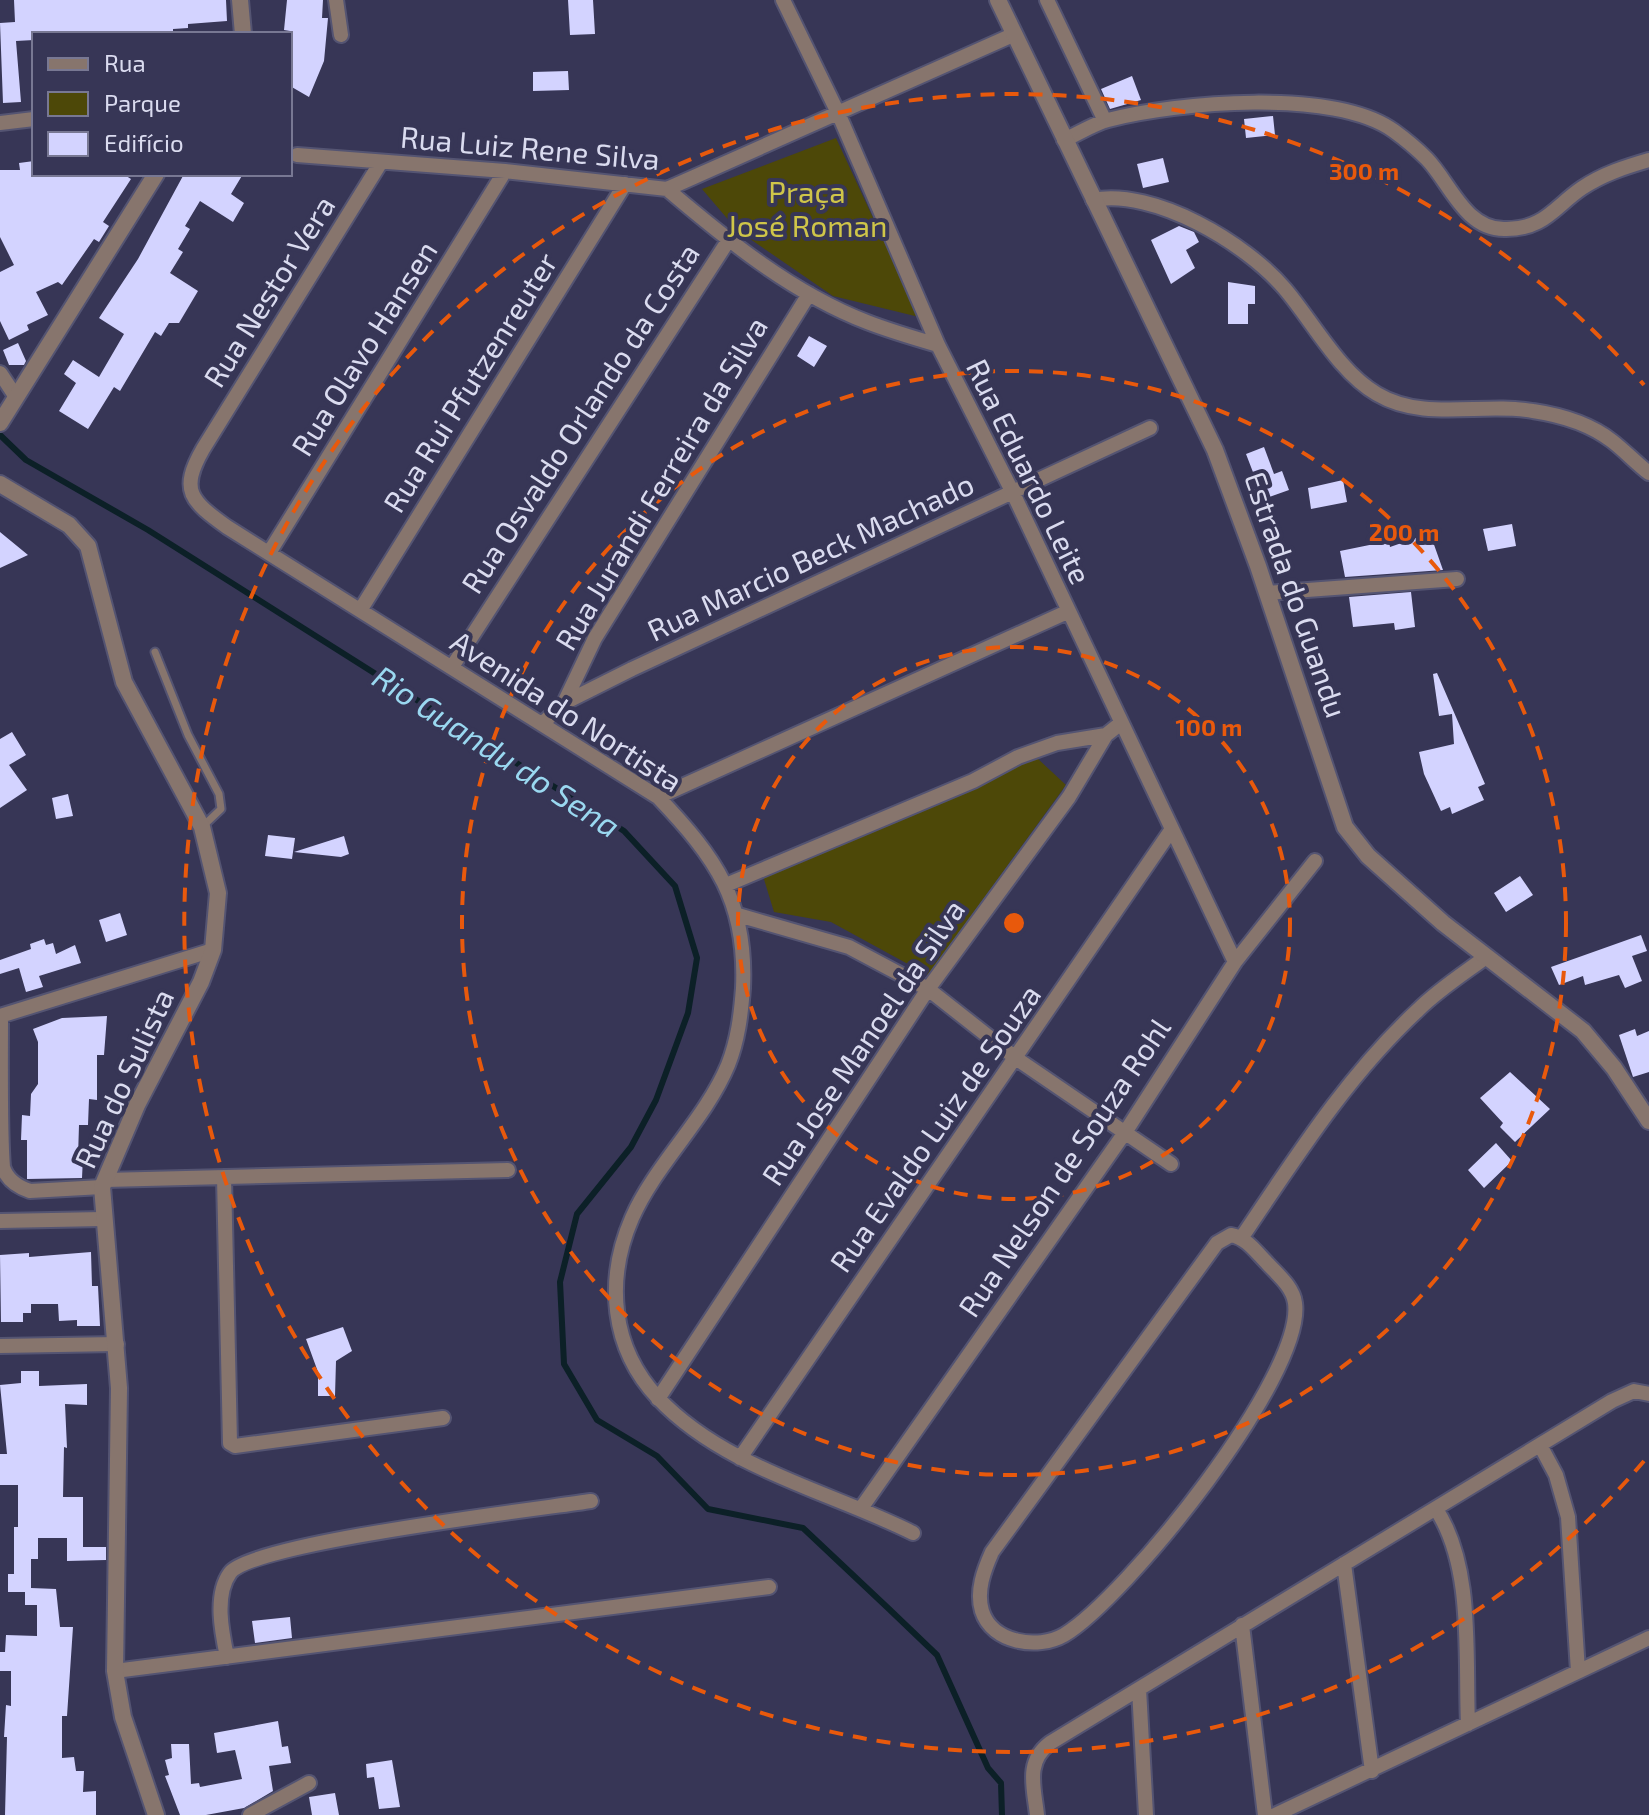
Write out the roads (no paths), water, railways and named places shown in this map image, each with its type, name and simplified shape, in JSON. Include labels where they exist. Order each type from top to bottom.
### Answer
[{"type":"street","points":[[240,0],[243,32]]},
{"type":"street","points":[[336,0],[341,35]]},
{"type":"street","name":"Rua Eduardo Leite","points":[[783,0],[839,115],[938,345],[1013,493],[1235,962]]},
{"type":"street","name":"Estrada do Guandu","points":[[998,0],[1215,450],[1267,593],[1345,827],[1368,856],[1486,957],[1583,1031],[1614,1068],[1649,1121]]},
{"type":"street","points":[[1047,0],[1105,121]]},
{"type":"street","name":"Rua Luiz Rene Silva","points":[[297,155],[505,171],[667,189],[1015,34]]},
{"type":"street","points":[[1064,140],[1105,121],[1147,111],[1247,100],[1356,115],[1392,129],[1427,159],[1478,223],[1503,230],[1533,225],[1556,213],[1580,189],[1615,169],[1649,160]]},
{"type":"street","points":[[0,123],[32,119]]},
{"type":"street","name":"Rua Nestor Vera","points":[[203,449],[381,162]]},
{"type":"street","name":"Rua Olavo Hansen","points":[[269,553],[505,171]]},
{"type":"street","points":[[8,410],[98,272],[155,176]]},
{"type":"street","name":"Rua Rui Pfutzenreuter","points":[[361,609],[625,184]]},
{"type":"street","points":[[667,189],[728,241],[809,294],[865,322],[938,345]]},
{"type":"street","points":[[1093,200],[1109,197],[1137,201],[1219,233],[1283,286],[1356,377],[1377,394],[1400,404],[1435,410],[1531,410],[1573,420],[1610,439],[1649,473]]},
{"type":"street","name":"Rua Osvaldo Orlando da Costa","points":[[452,667],[728,241]]},
{"type":"street","name":"Rua Jurandi Ferreira da Silva","points":[[564,703],[595,638],[809,294]]},
{"type":"street","points":[[0,373],[8,410]]},
{"type":"street","name":"Rua Marcio Beck Machado","points":[[543,723],[564,703],[1150,428]]},
{"type":"street","name":"Avenida do Nortista","points":[[203,449],[189,479],[192,496],[202,509],[658,797],[689,829],[726,885],[738,915],[744,965],[741,1021],[728,1065],[633,1217],[614,1286],[617,1324],[633,1365],[658,1399],[693,1427],[740,1458],[862,1507],[913,1533]]},
{"type":"street","name":"Rua do Sulista","points":[[0,484],[69,525],[88,546],[124,682],[202,827],[218,893],[213,950],[201,982],[137,1105],[104,1183],[103,1219],[117,1344],[115,1671],[123,1717],[156,1815]]},
{"type":"street","points":[[1267,593],[1457,579]]},
{"type":"street","points":[[658,797],[1067,612]]},
{"type":"street","name":"Rua Jose Manoel da Silva","points":[[658,1399],[928,989],[1069,797],[1106,735],[1121,723]]},
{"type":"street","points":[[726,885],[1057,743],[1106,735]]},
{"type":"street","name":"Rua Evaldo Luiz de Souza","points":[[740,1458],[1017,1059],[1172,829]]},
{"type":"street","name":"Rua Nelson de Souza Rohl","points":[[862,1507],[1126,1131],[1235,962],[1315,861]]},
{"type":"street","points":[[738,915],[849,947],[928,989],[1017,1059],[1171,1164]]},
{"type":"street","points":[[213,950],[0,1016],[0,1149],[6,1175],[18,1187],[30,1191],[104,1183],[224,1177],[508,1170]]},
{"type":"street","points":[[1242,1237],[1322,1116],[1368,1061],[1420,1008],[1486,957]]},
{"type":"street","points":[[224,1177],[230,1443],[235,1446],[443,1418]]},
{"type":"street","points":[[0,1221],[103,1219]]},
{"type":"street","points":[[1231,1235],[1242,1237],[1286,1283],[1295,1302],[1295,1316],[1283,1355],[1209,1479],[1143,1561],[1066,1633],[1033,1645],[994,1628],[982,1612],[980,1590],[992,1552],[1217,1243],[1231,1235]]},
{"type":"street","points":[[0,1346],[117,1344]]},
{"type":"street","points":[[1037,1815],[1032,1768],[1039,1751],[1623,1396],[1634,1391],[1649,1394]]},
{"type":"street","points":[[1540,1445],[1556,1475],[1568,1517],[1578,1671]]},
{"type":"street","points":[[227,1657],[222,1601],[229,1574],[237,1566],[269,1555],[341,1540],[591,1501]]},
{"type":"street","points":[[1436,1509],[1456,1548],[1461,1574],[1468,1724]]},
{"type":"street","points":[[1344,1564],[1372,1771]]},
{"type":"street","points":[[115,1671],[769,1587]]},
{"type":"street","points":[[1242,1625],[1265,1815]]},
{"type":"street","points":[[1275,1815],[1649,1638]]},
{"type":"street","points":[[1139,1689],[1146,1815]]},
{"type":"street","points":[[250,1815],[309,1783]]},
{"type":"lane","points":[[155,652],[188,735],[219,794],[221,809],[202,827]]},
{"type":"waterway","name":"Rio Guandu do Sena","points":[[0,435],[26,460],[148,530],[624,831],[675,886],[697,958],[688,1013],[656,1100],[631,1147],[577,1214],[560,1282],[564,1364],[597,1420],[657,1456],[708,1509],[803,1528],[937,1655],[988,1768],[1001,1783],[1002,1815]]},
{"type":"park label","name":"Praça José Roman","points":[[807,210]]}]
